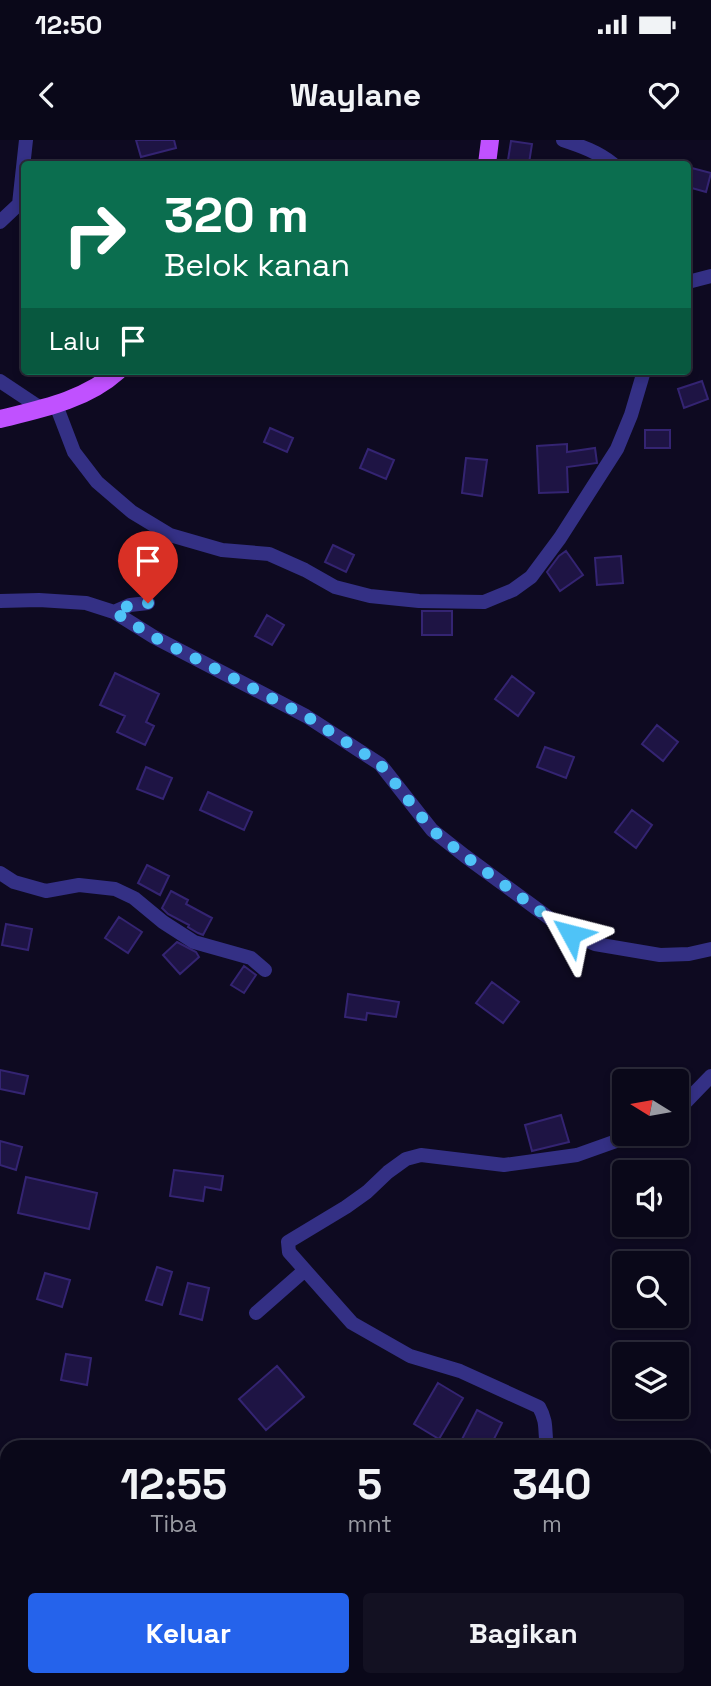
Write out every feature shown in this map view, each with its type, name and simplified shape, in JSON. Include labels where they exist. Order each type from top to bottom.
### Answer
[{"type":"main road","points":[[486,161],[490,140]]},
{"type":"main road","points":[[0,419],[49,407],[82,394],[114,375]]},
{"type":"street","points":[[24,161],[26,140]]},
{"type":"street","points":[[564,140],[582,146],[609,161]]},
{"type":"street","points":[[0,222],[19,204],[21,186]]},
{"type":"street","points":[[691,281],[711,276]]},
{"type":"street","points":[[0,381],[49,407],[74,452],[97,482],[132,512],[170,535],[222,550],[269,554],[335,587],[370,596],[419,601],[484,601],[513,590],[531,577],[561,538],[617,450],[643,375]]},
{"type":"street","points":[[0,601],[86,603],[114,612],[154,637],[306,716],[380,764],[432,830],[571,934],[595,944],[660,955],[689,954],[711,949]]},
{"type":"street","points":[[114,612],[130,605],[148,603]]},
{"type":"street","points":[[0,873],[14,882],[46,891],[79,885],[116,889],[134,898],[163,922],[194,942],[251,958],[265,970]]},
{"type":"street","points":[[690,1098],[711,1076]]},
{"type":"street","points":[[547,1440],[547,1427],[539,1407],[460,1371],[410,1356],[352,1323],[289,1252],[289,1242],[346,1207],[406,1159],[421,1155],[504,1165],[577,1155],[612,1143]]},
{"type":"street","points":[[256,1313],[305,1270]]},
{"type":"building","points":[[136,140],[174,140],[176,148],[141,157]]},
{"type":"building","points":[[511,141],[532,144],[529,161],[508,160]]},
{"type":"building","points":[[691,168],[711,173],[706,192],[691,188]]},
{"type":"building","points":[[702,381],[708,399],[684,408],[678,389]]},
{"type":"building","points":[[270,428],[293,438],[287,452],[264,442]]},
{"type":"building","points":[[645,430],[670,430],[670,448],[645,448]]},
{"type":"building","points":[[567,444],[567,452],[595,448],[597,463],[567,467],[568,492],[539,493],[537,446]]},
{"type":"building","points":[[368,449],[394,460],[386,479],[360,468]]},
{"type":"building","points":[[466,458],[487,460],[482,496],[462,493]]},
{"type":"building","points":[[333,545],[354,555],[346,572],[325,562]]},
{"type":"building","points":[[157,549],[175,558],[164,580],[146,571]]},
{"type":"building","points":[[566,551],[583,575],[560,591],[547,572]]},
{"type":"building","points":[[621,556],[623,583],[597,585],[595,558]]},
{"type":"building","points":[[422,611],[452,611],[452,635],[422,635]]},
{"type":"building","points":[[267,615],[284,625],[272,645],[255,636]]},
{"type":"building","points":[[115,673],[159,694],[146,722],[154,726],[145,745],[117,732],[125,716],[100,705]]},
{"type":"building","points":[[512,676],[534,693],[518,716],[495,699]]},
{"type":"building","points":[[657,725],[678,742],[663,761],[642,744]]},
{"type":"building","points":[[545,747],[574,757],[566,778],[537,767]]},
{"type":"building","points":[[146,767],[172,778],[163,799],[137,789]]},
{"type":"building","points":[[208,792],[252,812],[244,830],[200,810]]},
{"type":"building","points":[[632,810],[652,825],[636,848],[615,832]]},
{"type":"building","points":[[147,865],[169,876],[160,895],[138,883]]},
{"type":"building","points":[[171,891],[188,900],[186,904],[212,918],[203,935],[162,908]]},
{"type":"building","points":[[119,917],[142,932],[128,953],[105,938]]},
{"type":"building","points":[[6,924],[32,929],[28,950],[2,945]]},
{"type":"building","points":[[177,942],[196,952],[199,957],[180,974],[163,955]]},
{"type":"building","points":[[244,966],[256,975],[244,993],[231,985]]},
{"type":"building","points":[[492,982],[519,1002],[503,1023],[476,1003]]},
{"type":"building","points":[[348,994],[399,1002],[396,1017],[367,1013],[366,1020],[345,1017]]},
{"type":"building","points":[[0,1070],[28,1076],[24,1094],[0,1089]]},
{"type":"building","points":[[561,1115],[569,1142],[532,1151],[525,1125]]},
{"type":"building","points":[[0,1141],[22,1147],[16,1170],[0,1165]]},
{"type":"building","points":[[174,1170],[223,1176],[221,1190],[205,1187],[203,1201],[170,1196]]},
{"type":"building","points":[[26,1177],[97,1193],[89,1229],[18,1213]]},
{"type":"building","points":[[157,1267],[172,1272],[162,1305],[146,1300]]},
{"type":"building","points":[[45,1273],[70,1280],[62,1307],[37,1299]]},
{"type":"building","points":[[188,1283],[209,1288],[202,1320],[180,1314]]},
{"type":"building","points":[[66,1354],[91,1358],[87,1385],[61,1380]]},
{"type":"building","points":[[277,1366],[304,1397],[266,1430],[239,1399]]},
{"type":"building","points":[[438,1383],[463,1398],[439,1439],[414,1424]]},
{"type":"building","points":[[477,1410],[502,1423],[494,1440],[462,1440]]},
{"type":"route","points":[[148,603],[130,605],[114,612],[154,637],[306,716],[380,764],[432,830],[571,934]]}]
